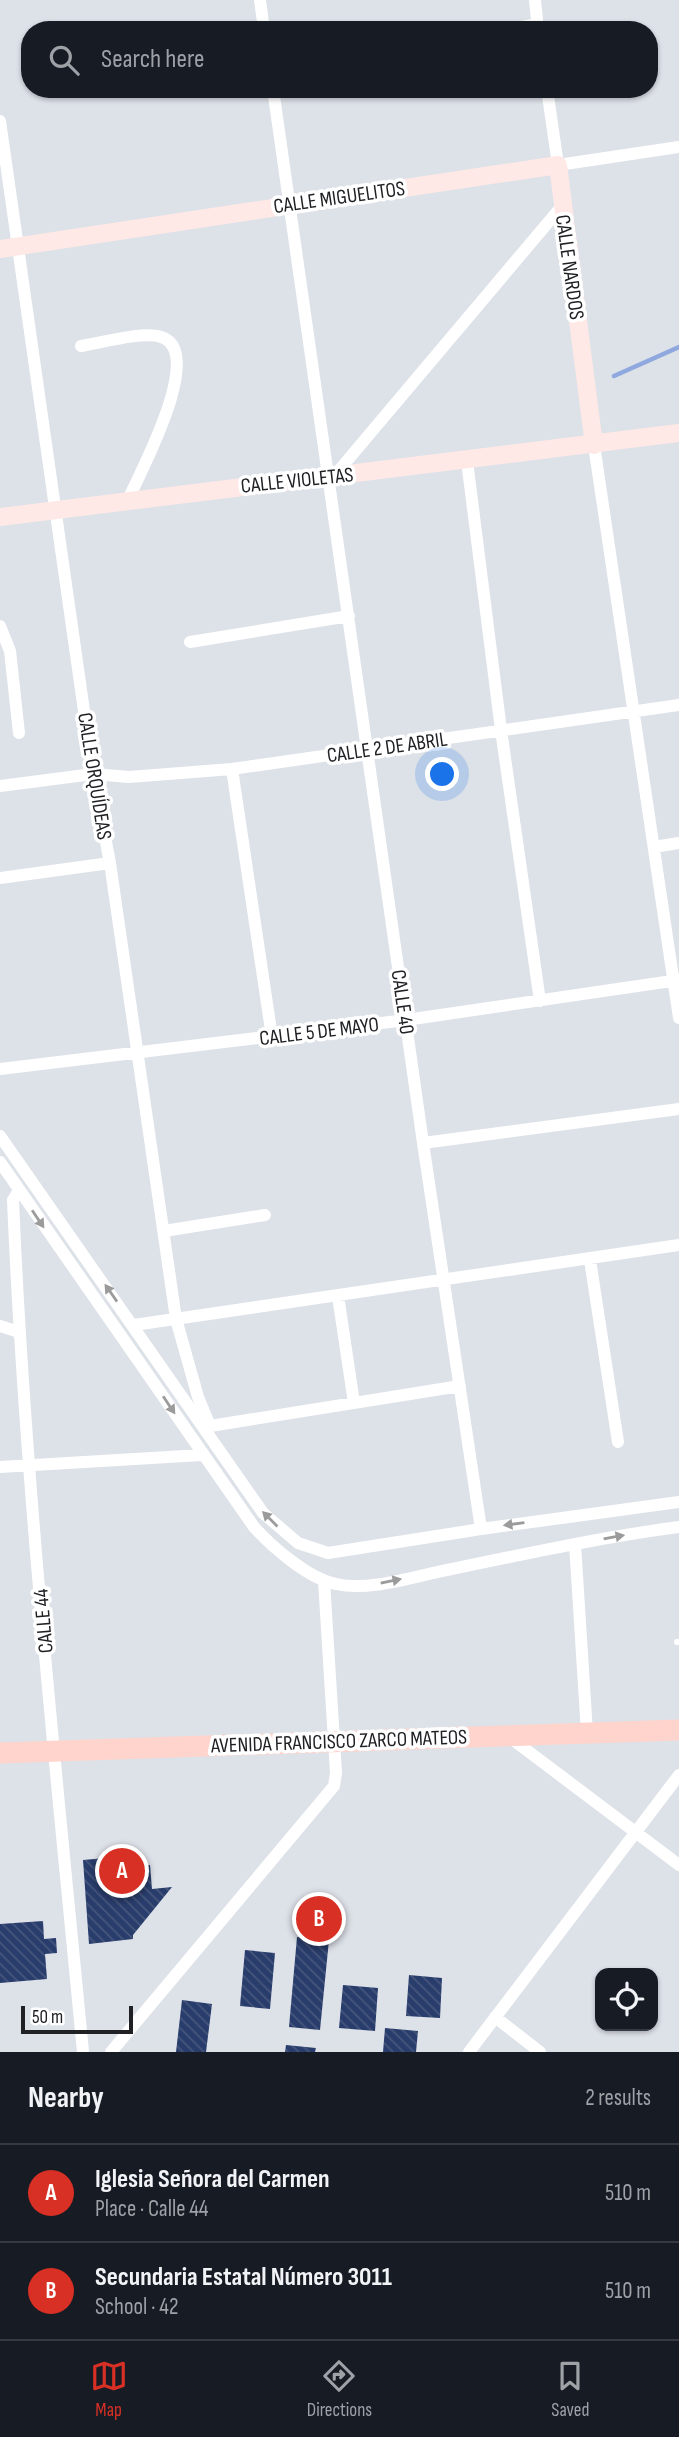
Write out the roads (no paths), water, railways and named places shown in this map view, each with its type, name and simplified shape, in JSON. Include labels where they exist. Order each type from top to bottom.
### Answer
[{"type":"main road","name":"AVENIDA FRANCISCO ZARCO MATEOS","points":[[0,1754],[334,1740],[679,1730]]},
{"type":"street","points":[[260,0],[263,21]]},
{"type":"street","points":[[534,0],[537,21]]},
{"type":"street","name":"CALLE 40","points":[[274,98],[331,475],[423,1143],[481,1529]]},
{"type":"street","name":"CALLE NARDOS","points":[[548,98],[594,445]]},
{"type":"street","name":"CALLE ORQUÍDEAS","points":[[0,121],[9,247],[56,509],[93,774],[110,863],[176,1319],[207,1426]]},
{"type":"street","name":"CALLE MIGUELITOS","points":[[9,247],[679,147]]},
{"type":"street","points":[[331,475],[562,206]]},
{"type":"street","points":[[81,346],[148,336],[170,341],[174,350],[178,368],[170,403],[128,500]]},
{"type":"street","name":"CALLE VIOLETAS","points":[[0,517],[679,433]]},
{"type":"street","points":[[594,445],[676,980],[679,1018]]},
{"type":"street","points":[[467,461],[540,1001]]},
{"type":"street","points":[[190,642],[349,616]]},
{"type":"street","points":[[0,626],[10,651],[19,733]]},
{"type":"street","name":"CALLE 2 DE ABRIL","points":[[93,774],[129,777],[232,769],[679,705]]},
{"type":"street","points":[[232,769],[272,1037]]},
{"type":"street","points":[[0,786],[93,774]]},
{"type":"street","points":[[654,847],[679,843]]},
{"type":"street","points":[[0,878],[110,863]]},
{"type":"street","name":"CALLE 5 DE MAYO","points":[[0,1069],[406,1020],[676,980]]},
{"type":"street","points":[[423,1143],[679,1109]]},
{"type":"street","points":[[0,1136],[207,1426],[263,1513],[298,1543],[328,1553],[679,1502]]},
{"type":"street","points":[[0,1162],[11,1197],[154,1382],[202,1455],[265,1539],[324,1581],[348,1586],[376,1584],[575,1544],[679,1527]]},
{"type":"street","name":"CALLE 44","points":[[11,1197],[19,1332],[54,1752],[83,2052]]},
{"type":"street","points":[[164,1231],[265,1215]]},
{"type":"street","points":[[134,1325],[679,1245]]},
{"type":"street","points":[[590,1260],[618,1442]]},
{"type":"street","points":[[338,1296],[355,1403]]},
{"type":"street","points":[[0,1326],[19,1332]]},
{"type":"street","points":[[154,1382],[167,1373]]},
{"type":"street","points":[[207,1426],[460,1385]]},
{"type":"street","points":[[0,1467],[202,1455]]},
{"type":"street","points":[[575,1544],[587,1733]]},
{"type":"street","points":[[111,2052],[327,1798],[334,1786],[336,1773],[324,1581]]},
{"type":"street","points":[[508,1736],[679,1865]]},
{"type":"street","points":[[469,2052],[679,1775]]},
{"type":"street","points":[[495,2017],[540,2052]]},
{"type":"waterway","points":[[614,376],[679,347]]},
{"type":"place","name":"Iglesia Señora del Carmen","points":[[122,1871]]},
{"type":"place","name":"Secundaria Estatal Número 3011","points":[[319,1919]]}]
